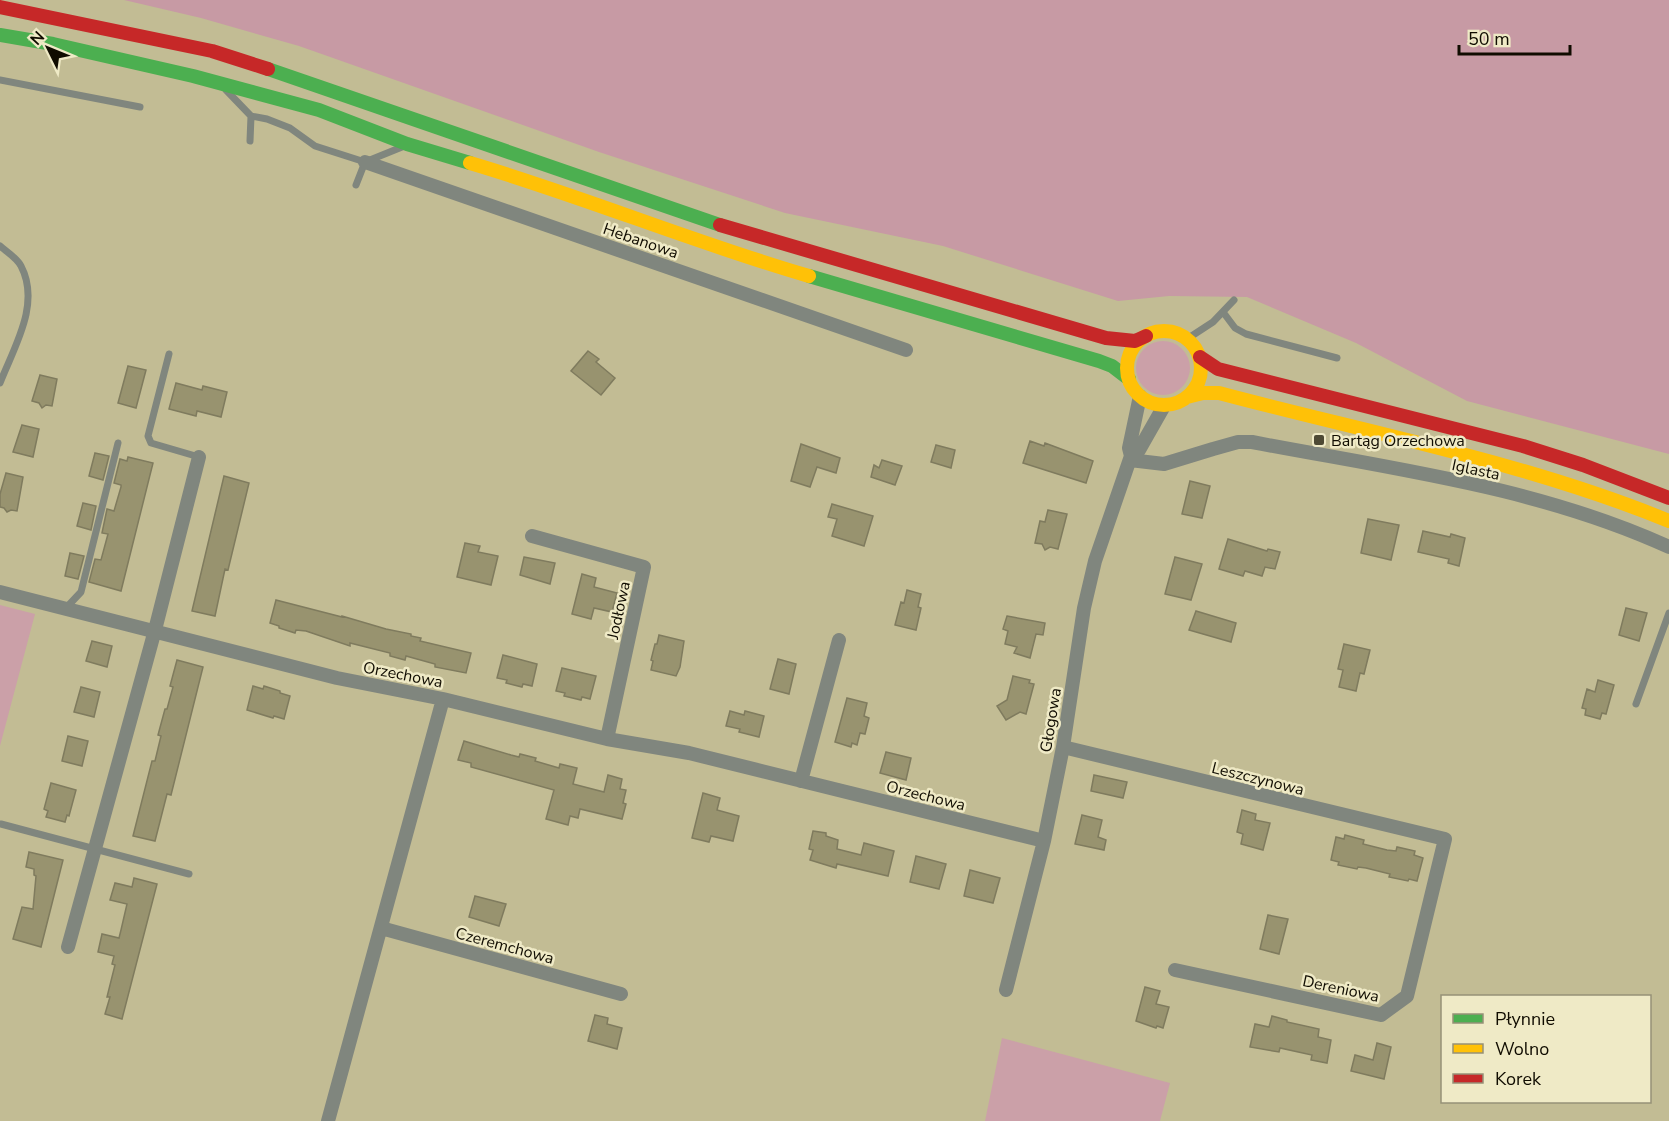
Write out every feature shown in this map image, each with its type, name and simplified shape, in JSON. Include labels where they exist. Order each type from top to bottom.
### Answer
[{"type":"main road","points":[[0,7],[212,51],[309,82],[732,229],[1106,338],[1135,340],[1156,332],[1178,334],[1187,339],[1200,357],[1218,369],[1533,449],[1583,465],[1669,498]]},
{"type":"main road","points":[[0,35],[53,44],[318,110],[407,144],[511,175],[708,244],[1112,366],[1129,379],[1140,396],[1151,403],[1164,406],[1176,404],[1203,393],[1219,393],[1554,479],[1596,492],[1669,521]]},
{"type":"main road","points":[[1129,379],[1127,369],[1132,350],[1146,336]]},
{"type":"main road","points":[[1187,398],[1200,379],[1200,357]]},
{"type":"street","name":"Hebanowa","points":[[365,162],[906,350]]},
{"type":"street","name":"Głogowa","points":[[1131,458],[1129,448],[1140,396]]},
{"type":"street","name":"Głogowa","points":[[1006,990],[1044,841],[1063,747],[1084,608],[1095,561],[1131,458],[1164,406]]},
{"type":"street","name":"Iglasta","points":[[1131,458],[1164,464],[1238,442],[1252,442],[1476,485],[1559,505],[1600,519],[1669,548]]},
{"type":"street","points":[[68,947],[155,630],[199,457]]},
{"type":"street","name":"Jodłowa","points":[[532,536],[644,567],[608,739]]},
{"type":"street","name":"Orzechowa","points":[[0,592],[337,678],[443,699],[608,739],[689,753],[1044,841]]},
{"type":"street","points":[[801,781],[839,640]]},
{"type":"street","points":[[328,1121],[443,699]]},
{"type":"street","name":"Leszczynowa","points":[[1063,747],[1445,839]]},
{"type":"street","name":"Dereniowa","points":[[1175,970],[1381,1015],[1407,996],[1445,839]]},
{"type":"street","name":"Czeremchowa","points":[[381,928],[621,994]]},
{"type":"lane","points":[[0,80],[140,107]]},
{"type":"lane","points":[[220,84],[251,116],[267,118],[290,128],[315,146],[365,162],[407,144]]},
{"type":"lane","points":[[250,141],[251,116]]},
{"type":"lane","points":[[356,185],[365,162]]},
{"type":"lane","points":[[0,246],[20,264],[29,286],[28,309],[0,383]]},
{"type":"lane","points":[[1187,339],[1213,322],[1234,300]]},
{"type":"lane","points":[[1223,312],[1235,328],[1246,334],[1337,358]]},
{"type":"lane","points":[[169,354],[148,436],[151,443],[199,457]]},
{"type":"lane","points":[[65,609],[81,592],[118,443]]},
{"type":"lane","points":[[1636,704],[1669,613]]},
{"type":"lane","points":[[1,824],[189,874]]},
{"type":"shaded area","points":[[124,0],[1669,0],[1669,454],[1467,401],[1356,343],[1247,297],[1169,296],[1118,301],[943,246],[785,213],[599,152],[299,46],[201,18]]},
{"type":"shaded area","points":[[1163,341],[1173,343],[1182,349],[1188,358],[1190,368],[1188,378],[1182,387],[1173,393],[1163,395],[1153,393],[1144,387],[1138,378],[1136,368],[1138,358],[1144,349],[1153,343]]},
{"type":"shaded area","points":[[0,605],[35,614],[0,746]]},
{"type":"shaded area","points":[[1002,1038],[1170,1083],[1160,1121],[985,1121]]},
{"type":"building","points":[[588,351],[599,359],[596,362],[615,378],[601,395],[571,371]]},
{"type":"building","points":[[128,366],[146,370],[136,408],[118,403]]},
{"type":"building","points":[[40,375],[57,379],[52,406],[46,405],[42,408],[39,403],[32,401]]},
{"type":"building","points":[[176,383],[202,390],[203,386],[227,392],[221,417],[197,411],[196,416],[169,409]]},
{"type":"building","points":[[22,425],[39,429],[33,457],[13,452]]},
{"type":"building","points":[[1030,441],[1044,446],[1045,443],[1093,461],[1086,483],[1023,463]]},
{"type":"building","points":[[801,444],[840,458],[836,473],[817,467],[810,487],[791,481]]},
{"type":"building","points":[[936,445],[955,450],[951,468],[931,462]]},
{"type":"building","points":[[95,453],[109,456],[103,480],[89,476]]},
{"type":"building","points":[[128,457],[153,463],[121,591],[89,582],[95,559],[101,560],[108,534],[102,533],[107,509],[114,511],[121,487],[114,483],[120,459],[127,461]]},
{"type":"building","points":[[882,460],[902,466],[895,485],[871,477],[874,465],[879,468]]},
{"type":"building","points":[[6,473],[23,477],[17,511],[7,512],[0,507],[0,494]]},
{"type":"building","points":[[224,476],[249,483],[228,570],[225,569],[215,616],[192,611]]},
{"type":"building","points":[[1190,481],[1210,486],[1202,518],[1182,514]]},
{"type":"building","points":[[83,503],[96,506],[91,530],[77,526]]},
{"type":"building","points":[[832,504],[873,516],[864,546],[832,536],[837,519],[828,517]]},
{"type":"building","points":[[1048,510],[1067,514],[1058,549],[1050,547],[1045,550],[1042,544],[1035,543],[1040,521],[1045,522]]},
{"type":"building","points":[[1368,519],[1399,525],[1391,560],[1361,553]]},
{"type":"building","points":[[1423,531],[1465,538],[1459,566],[1448,563],[1449,559],[1418,552]]},
{"type":"building","points":[[1228,539],[1267,551],[1268,549],[1280,552],[1275,569],[1265,567],[1262,576],[1245,571],[1243,576],[1219,569]]},
{"type":"building","points":[[465,543],[480,546],[478,552],[498,556],[491,585],[457,577]]},
{"type":"building","points":[[70,553],[84,556],[78,579],[65,576]]},
{"type":"building","points":[[524,557],[555,563],[550,584],[520,575]]},
{"type":"building","points":[[1175,557],[1202,564],[1191,600],[1165,594]]},
{"type":"building","points":[[582,574],[596,578],[594,587],[617,593],[612,612],[594,608],[591,619],[572,614]]},
{"type":"building","points":[[907,590],[921,594],[918,607],[921,608],[916,630],[895,625]]},
{"type":"building","points":[[276,600],[411,634],[411,636],[421,638],[420,641],[471,653],[466,673],[435,667],[435,664],[406,656],[405,660],[390,656],[390,653],[350,643],[350,646],[306,631],[296,630],[295,633],[279,628],[270,623]]},
{"type":"building","points":[[1626,608],[1647,613],[1639,641],[1619,635]]},
{"type":"building","points":[[1196,611],[1236,623],[1231,642],[1189,630]]},
{"type":"building","points":[[1007,616],[1045,623],[1043,635],[1036,634],[1030,658],[1014,653],[1017,647],[1005,644],[1008,631],[1003,629]]},
{"type":"building","points":[[659,635],[684,641],[680,667],[676,676],[651,670],[653,661],[651,660]]},
{"type":"building","points":[[92,641],[112,646],[107,667],[86,661]]},
{"type":"building","points":[[1344,644],[1370,650],[1364,674],[1360,673],[1356,691],[1339,687],[1343,670],[1338,669]]},
{"type":"building","points":[[503,655],[537,664],[532,686],[523,684],[522,687],[497,678]]},
{"type":"building","points":[[778,659],[796,664],[789,694],[770,689]]},
{"type":"building","points":[[177,660],[203,667],[171,795],[167,794],[155,841],[133,836],[152,761],[155,761],[161,736],[158,735],[173,687],[170,686]]},
{"type":"building","points":[[562,668],[596,676],[590,699],[582,697],[581,700],[564,696],[565,693],[556,691]]},
{"type":"building","points":[[1013,676],[1030,680],[1029,683],[1034,684],[1026,714],[1020,712],[1006,720],[997,706],[1007,700]]},
{"type":"building","points":[[1598,680],[1614,685],[1606,714],[1602,713],[1600,719],[1585,715],[1586,709],[1582,708],[1587,689],[1595,692]]},
{"type":"building","points":[[253,686],[263,689],[264,686],[290,696],[284,719],[247,710]]},
{"type":"building","points":[[81,687],[100,692],[94,717],[74,712]]},
{"type":"building","points":[[847,698],[867,703],[864,716],[869,718],[865,734],[860,733],[857,745],[852,743],[851,747],[835,742]]},
{"type":"building","points":[[730,711],[744,715],[745,711],[764,716],[759,737],[726,726]]},
{"type":"building","points":[[68,736],[88,741],[82,766],[62,761]]},
{"type":"building","points":[[464,741],[519,757],[520,754],[536,758],[535,761],[559,768],[560,764],[577,768],[573,784],[604,792],[608,775],[622,779],[620,789],[626,790],[623,803],[626,804],[622,819],[580,809],[578,818],[570,816],[568,825],[546,819],[554,790],[471,767],[471,763],[458,760]]},
{"type":"building","points":[[886,752],[911,758],[906,780],[880,773]]},
{"type":"building","points":[[1094,775],[1127,782],[1123,798],[1091,791]]},
{"type":"building","points":[[51,783],[76,790],[69,816],[67,815],[65,822],[46,817],[48,811],[44,809]]},
{"type":"building","points":[[703,793],[720,798],[717,810],[739,816],[733,841],[711,836],[709,842],[692,838]]},
{"type":"building","points":[[1242,810],[1256,814],[1255,820],[1270,823],[1263,850],[1241,844],[1243,834],[1237,832]]},
{"type":"building","points":[[1082,815],[1102,820],[1098,837],[1106,840],[1104,850],[1075,844]]},
{"type":"building","points":[[813,831],[826,833],[826,836],[838,840],[837,849],[861,855],[864,843],[894,851],[888,876],[837,864],[836,868],[810,860],[813,850],[809,849]]},
{"type":"building","points":[[1345,835],[1364,840],[1363,844],[1387,850],[1396,851],[1397,847],[1415,851],[1414,855],[1423,858],[1417,881],[1389,877],[1390,874],[1366,868],[1358,867],[1357,869],[1338,865],[1339,862],[1331,860],[1336,837],[1344,839]]},
{"type":"building","points":[[29,852],[63,860],[41,947],[13,939],[22,907],[33,909],[36,876],[34,869],[26,867]]},
{"type":"building","points":[[916,856],[946,864],[939,889],[910,882]]},
{"type":"building","points":[[970,870],[1000,878],[993,903],[964,896]]},
{"type":"building","points":[[134,878],[157,884],[122,1019],[105,1014],[115,965],[112,964],[114,956],[98,952],[102,934],[119,938],[121,930],[127,904],[110,900],[115,883],[132,887]]},
{"type":"building","points":[[475,896],[506,904],[499,926],[469,917]]},
{"type":"building","points":[[1268,915],[1288,919],[1279,954],[1260,949]]},
{"type":"building","points":[[1145,987],[1160,991],[1156,1004],[1169,1007],[1163,1028],[1136,1021]]},
{"type":"building","points":[[595,1015],[608,1018],[607,1024],[622,1028],[617,1049],[588,1041]]},
{"type":"building","points":[[1272,1016],[1319,1029],[1318,1037],[1331,1040],[1327,1063],[1311,1060],[1312,1055],[1280,1048],[1279,1052],[1250,1047],[1255,1024],[1269,1027]]},
{"type":"building","points":[[1377,1043],[1391,1047],[1384,1079],[1351,1071],[1355,1055],[1373,1060]]},
{"type":"traffic: fast","points":[[0,35],[53,44],[193,76],[319,110],[407,144],[470,163]]},
{"type":"traffic: fast","points":[[268,69],[720,225]]},
{"type":"traffic: fast","points":[[809,276],[1099,361],[1112,366],[1129,379]]},
{"type":"traffic: slow","points":[[470,163],[809,276]]},
{"type":"traffic: slow","points":[[1164,331],[1178,334],[1190,342],[1198,354],[1201,368],[1198,382],[1190,394],[1178,402],[1164,405],[1150,402],[1138,394],[1130,382],[1127,368],[1130,354],[1138,342],[1150,334],[1164,331]]},
{"type":"traffic: slow","points":[[1187,397],[1203,393],[1219,393],[1446,450],[1559,482],[1669,521]]},
{"type":"traffic: jam","points":[[0,7],[212,51],[268,69]]},
{"type":"traffic: jam","points":[[720,225],[1106,338],[1135,341],[1146,336]]},
{"type":"traffic: jam","points":[[1200,357],[1218,369],[1523,446],[1583,465],[1669,498]]},
{"type":"place","name":"Bartąg Orzechowa","points":[[1319,440]]}]
